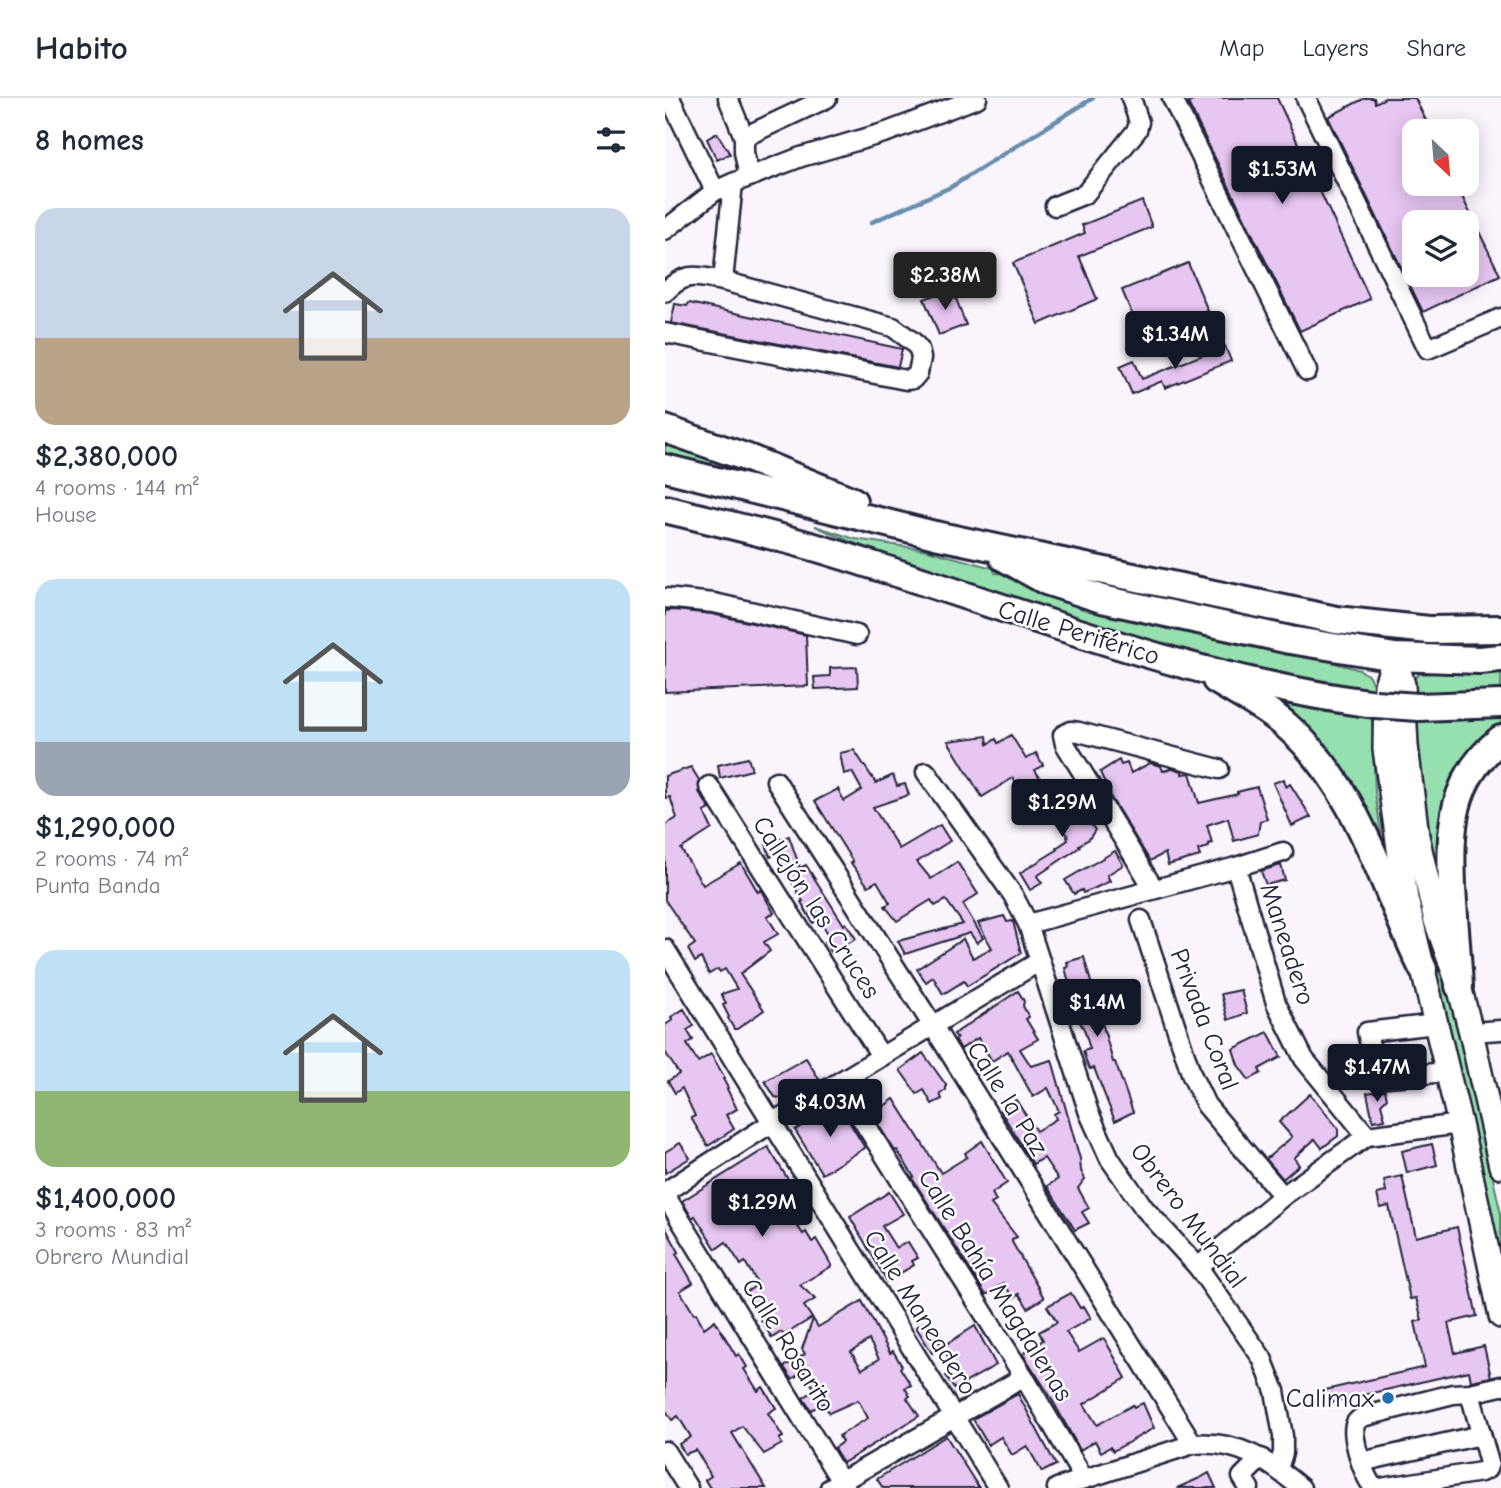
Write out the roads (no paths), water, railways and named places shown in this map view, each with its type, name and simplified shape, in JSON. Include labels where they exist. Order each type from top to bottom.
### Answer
[{"type":"highway","points":[[665,429],[748,458],[935,534]]},
{"type":"highway","points":[[665,468],[935,534],[1336,620],[1429,630],[1501,629]]},
{"type":"highway","name":"Calle Periférico","points":[[665,509],[832,552],[1020,615],[1289,691],[1375,704],[1418,707],[1501,704]]},
{"type":"highway","points":[[977,542],[1046,581],[1102,598],[1290,640],[1395,657],[1501,659]]},
{"type":"highway","points":[[1194,666],[1286,725],[1307,744],[1334,779],[1366,837],[1423,969]]},
{"type":"highway","points":[[1459,986],[1450,836],[1455,810],[1476,764],[1501,739]]},
{"type":"main road","points":[[1395,657],[1386,685],[1385,749],[1406,899],[1460,1124],[1501,1316]]},
{"type":"main road","points":[[1395,657],[1403,685],[1406,746],[1417,836],[1436,920],[1459,986],[1471,1032],[1501,1166]]},
{"type":"street","points":[[670,98],[716,191]]},
{"type":"street","points":[[723,281],[744,152],[744,138],[728,98]]},
{"type":"street","points":[[744,138],[827,98]]},
{"type":"street","points":[[665,230],[716,191],[741,180],[801,157],[900,127],[977,98]]},
{"type":"street","points":[[1055,206],[1085,194],[1137,130],[1139,122],[1131,98]]},
{"type":"street","points":[[1172,98],[1307,371]]},
{"type":"street","points":[[1306,98],[1428,349],[1501,318]]},
{"type":"street","points":[[665,292],[676,281],[694,275],[723,281],[893,327],[919,349],[921,358],[919,373],[906,380],[665,333]]},
{"type":"street","points":[[665,598],[714,603],[857,635]]},
{"type":"street","points":[[1154,889],[1065,744],[1063,735],[1070,731],[1079,732],[1219,769]]},
{"type":"street","name":"Obrero Mundial","points":[[926,772],[1013,895],[1028,924],[1089,1113],[1110,1159],[1144,1208],[1198,1267],[1262,1358],[1275,1391],[1283,1436],[1283,1453],[1278,1469]]},
{"type":"street","name":"Calle la Paz","points":[[776,781],[1193,1444]]},
{"type":"street","name":"Callejón las Cruces","points":[[709,786],[881,1056]]},
{"type":"street","points":[[1028,924],[1283,852]]},
{"type":"street","name":"Maneadero","points":[[1236,867],[1276,1003],[1304,1059],[1367,1136]]},
{"type":"street","name":"Privada Coral","points":[[1141,920],[1192,1076],[1206,1105],[1283,1196]]},
{"type":"street","name":"Calle Maneadero","points":[[665,949],[998,1488]]},
{"type":"street","points":[[665,1193],[773,1122],[1040,961]]},
{"type":"street","points":[[1436,1024],[1367,1032],[1377,1078],[1447,1072]]},
{"type":"street","points":[[1471,1032],[1501,1030]]},
{"type":"street","name":"Calle Bahía Magdalenas","points":[[839,1083],[1024,1377],[1084,1479]]},
{"type":"street","points":[[1198,1267],[1283,1196],[1367,1136],[1460,1124]]},
{"type":"street","name":"Calle Rosarito","points":[[665,1193],[839,1486]]},
{"type":"street","points":[[839,1486],[1024,1377]]},
{"type":"street","points":[[1375,1488],[1369,1484],[1361,1462],[1354,1428],[1362,1417],[1453,1394],[1501,1386]]},
{"type":"street","points":[[1381,1488],[1439,1484],[1487,1469],[1489,1462],[1470,1393]]},
{"type":"street","points":[[1361,1462],[1481,1435]]},
{"type":"street","points":[[1057,1488],[1193,1444],[1227,1445],[1261,1458],[1301,1488]]},
{"type":"street","points":[[665,1451],[688,1488]]},
{"type":"street","points":[[1249,1488],[1242,1477],[1261,1458]]},
{"type":"waterway","points":[[872,222],[951,187],[1093,98]]},
{"type":"place","name":"Calimax","points":[[1388,1398]]}]
